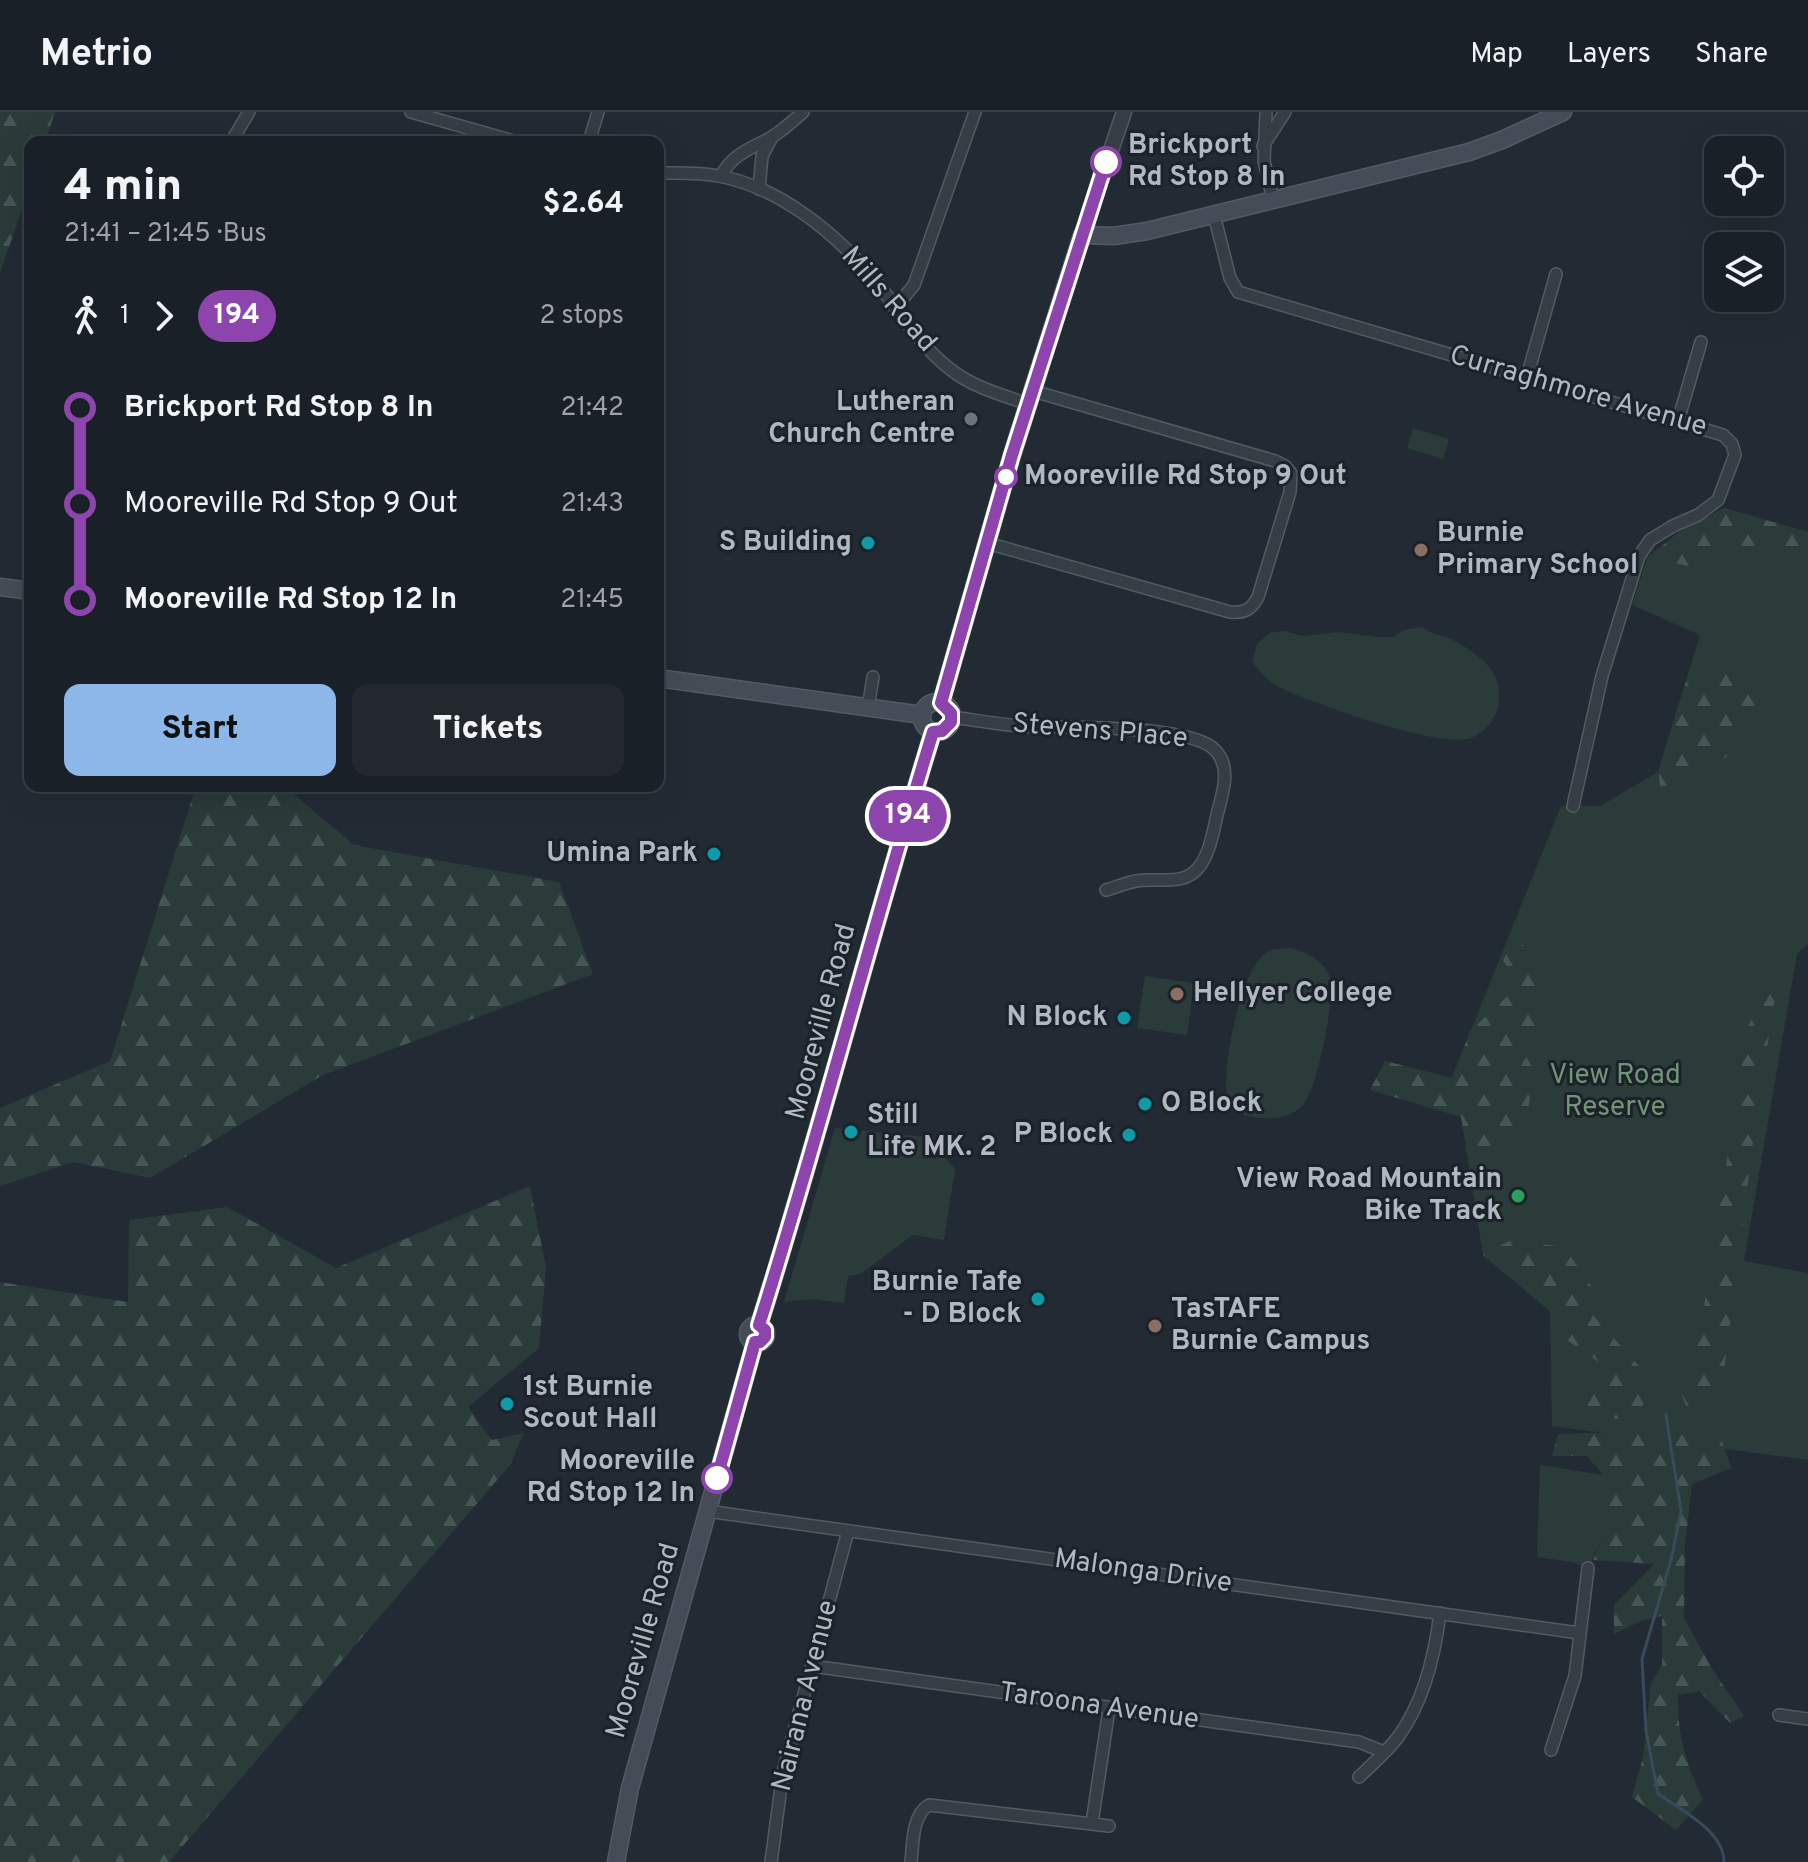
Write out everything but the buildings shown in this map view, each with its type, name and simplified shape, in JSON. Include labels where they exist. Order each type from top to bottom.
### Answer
[{"type":"main road","points":[[941,703],[1030,397],[1082,235],[1114,236],[1214,215],[1469,152],[1563,112]]},
{"type":"main road","points":[[0,587],[24,590]]},
{"type":"main road","points":[[664,679],[922,715]]},
{"type":"main road","points":[[941,703],[949,708],[952,717],[946,729],[933,732],[925,728],[922,715],[927,706],[941,703]]},
{"type":"main road","name":"Mooreville Road","points":[[616,1862],[630,1788],[707,1511],[755,1342],[765,1337],[765,1330],[759,1325],[813,1151],[933,732]]},
{"type":"street","points":[[235,136],[249,112]]},
{"type":"street","points":[[411,112],[446,116],[501,136]]},
{"type":"street","points":[[591,136],[598,112]]},
{"type":"street","points":[[721,176],[728,163],[746,148],[772,137],[803,112]]},
{"type":"street","points":[[895,308],[914,285],[975,112]]},
{"type":"street","points":[[1082,235],[1124,112]]},
{"type":"street","points":[[1266,112],[1264,161],[1273,200]]},
{"type":"street","points":[[1263,146],[1285,112]]},
{"type":"street","points":[[759,189],[762,156],[772,137]]},
{"type":"street","name":"Mills Road","points":[[664,173],[721,176],[787,203],[822,227],[867,270],[921,343],[952,371],[988,390],[1030,397],[1275,461],[1291,473],[1290,492],[1258,597],[1244,613],[1230,612],[987,543]]},
{"type":"street","name":"Curraghmore Avenue","points":[[1214,215],[1230,278],[1238,292],[1678,421],[1723,435],[1732,444],[1735,455],[1718,500],[1698,515],[1650,540],[1639,556],[1602,676],[1573,806]]},
{"type":"street","points":[[1527,377],[1556,274]]},
{"type":"street","points":[[1678,421],[1701,342]]},
{"type":"street","points":[[868,708],[873,677]]},
{"type":"street","name":"Stevens Place","points":[[952,717],[1017,726],[1127,729],[1201,741],[1218,753],[1225,772],[1224,789],[1207,853],[1199,868],[1183,878],[1139,881],[1106,890]]},
{"type":"street","name":"Malonga Drive","points":[[707,1511],[1579,1633]]},
{"type":"street","name":"Nairana Avenue","points":[[771,1862],[783,1772],[848,1531]]},
{"type":"street","points":[[1551,1750],[1575,1676],[1588,1568]]},
{"type":"street","points":[[1359,1777],[1384,1752],[1408,1720],[1424,1683],[1440,1613]]},
{"type":"street","name":"Taroona Avenue","points":[[812,1666],[1359,1742],[1384,1752]]},
{"type":"street","points":[[1092,1823],[1109,1709]]},
{"type":"street","points":[[1779,1715],[1808,1719]]},
{"type":"street","points":[[911,1862],[917,1817],[929,1805],[1109,1826]]},
{"type":"green space","points":[[0,112],[55,112],[47,136],[24,136],[24,204],[0,273]]},
{"type":"green space","points":[[1413,428],[1449,439],[1443,459],[1407,448]]},
{"type":"green space","name":"View Road Reserve","points":[[1724,508],[1808,532],[1808,944],[1797,954],[1744,1261],[1808,1273],[1808,1460],[1552,1426],[1550,1311],[1483,1255],[1460,1109],[1445,1095],[1561,806],[1600,806],[1658,772],[1700,635],[1632,605],[1647,558],[1678,533]]},
{"type":"green space","points":[[1724,508],[1808,532],[1808,551],[1733,553],[1689,566],[1647,558],[1678,533]]},
{"type":"green space","points":[[1422,627],[1468,649],[1486,663],[1495,676],[1499,691],[1498,707],[1488,726],[1476,736],[1455,740],[1433,737],[1349,714],[1278,687],[1252,661],[1257,644],[1270,633],[1283,631],[1304,636],[1338,632],[1394,637],[1404,630]]},
{"type":"green space","points":[[1751,671],[1758,703],[1755,719],[1747,734],[1707,772],[1663,800],[1658,772],[1687,678]]},
{"type":"green space","points":[[194,792],[291,792],[354,845],[559,882],[593,974],[323,1075],[150,1178],[73,1162],[0,1186],[0,1108],[110,1061]]},
{"type":"green space","points":[[1513,938],[1524,946],[1537,990],[1535,1026],[1522,1051],[1534,1069],[1526,1128],[1506,1146],[1467,1153],[1461,1117],[1370,1090],[1385,1061],[1452,1078],[1470,1031],[1513,991],[1514,975],[1503,961]]},
{"type":"green space","points":[[1291,948],[1318,961],[1329,975],[1330,1002],[1324,1042],[1314,1081],[1303,1105],[1280,1117],[1252,1117],[1236,1109],[1227,1094],[1227,1062],[1235,1018],[1249,977],[1258,962],[1269,951]]},
{"type":"green space","points":[[1780,969],[1759,1095],[1720,1403],[1692,1420],[1680,1391],[1700,1332],[1748,1026]]},
{"type":"green space","points":[[1145,976],[1194,983],[1187,1035],[1137,1028]]},
{"type":"green space","points":[[835,1128],[936,1138],[940,1153],[955,1169],[944,1240],[913,1235],[860,1274],[848,1276],[844,1303],[811,1299],[784,1302]]},
{"type":"green space","points":[[530,1186],[546,1268],[539,1348],[468,1407],[492,1440],[524,1433],[510,1465],[169,1862],[0,1862],[0,1282],[128,1302],[129,1220],[227,1207],[336,1268]]},
{"type":"green space","points":[[1511,1240],[1564,1247],[1592,1287],[1592,1314],[1647,1375],[1641,1419],[1588,1418],[1576,1409],[1587,1384],[1613,1372],[1567,1340],[1550,1311],[1483,1255]]},
{"type":"green space","points":[[1642,1432],[1721,1438],[1731,1468],[1692,1484],[1685,1546],[1684,1618],[1712,1669],[1744,1716],[1730,1723],[1699,1691],[1678,1695],[1684,1749],[1703,1800],[1676,1830],[1632,1797],[1643,1757],[1651,1683],[1662,1665],[1662,1616],[1641,1621],[1614,1634],[1614,1605],[1654,1564],[1593,1560],[1603,1537],[1603,1475],[1587,1456],[1552,1456],[1558,1434]]},
{"type":"green space","points":[[1540,1465],[1603,1475],[1603,1537],[1588,1568],[1572,1562],[1537,1557]]},
{"type":"waterway","points":[[1666,1415],[1681,1511],[1671,1560],[1642,1659],[1646,1731],[1658,1794],[1709,1831],[1722,1851],[1724,1862]]},
{"type":"bus line","name":"194","points":[[717,1478],[755,1342],[765,1337],[765,1330],[759,1325],[813,1151],[933,732],[942,731],[951,722],[949,708],[941,703],[1012,455],[1106,162]]},
{"type":"place","name":"Brickport Rd Stop 8 In","points":[[1106,162]]},
{"type":"place","name":"Lutheran Church Centre","points":[[971,419]]},
{"type":"place","name":"Mooreville Rd Stop 9 Out","points":[[1006,477]]},
{"type":"place","name":"S Building","points":[[868,543]]},
{"type":"place","name":"Burnie Primary School","points":[[1421,550]]},
{"type":"place","name":"Umina Park","points":[[714,854]]},
{"type":"place","name":"Hellyer College","points":[[1177,994]]},
{"type":"place","name":"N Block","points":[[1124,1018]]},
{"type":"place","name":"O Block","points":[[1145,1104]]},
{"type":"place","name":"Still Life MK. 2","points":[[851,1132]]},
{"type":"place","name":"P Block","points":[[1129,1135]]},
{"type":"place","name":"View Road Mountain Bike Track","points":[[1518,1196]]},
{"type":"place","name":"Burnie Tafe - D Block","points":[[1038,1299]]},
{"type":"place","name":"TasTAFE Burnie Campus","points":[[1155,1326]]},
{"type":"place","name":"1st Burnie Scout Hall","points":[[507,1404]]},
{"type":"place","name":"Mooreville Rd Stop 12 In","points":[[717,1478]]}]
